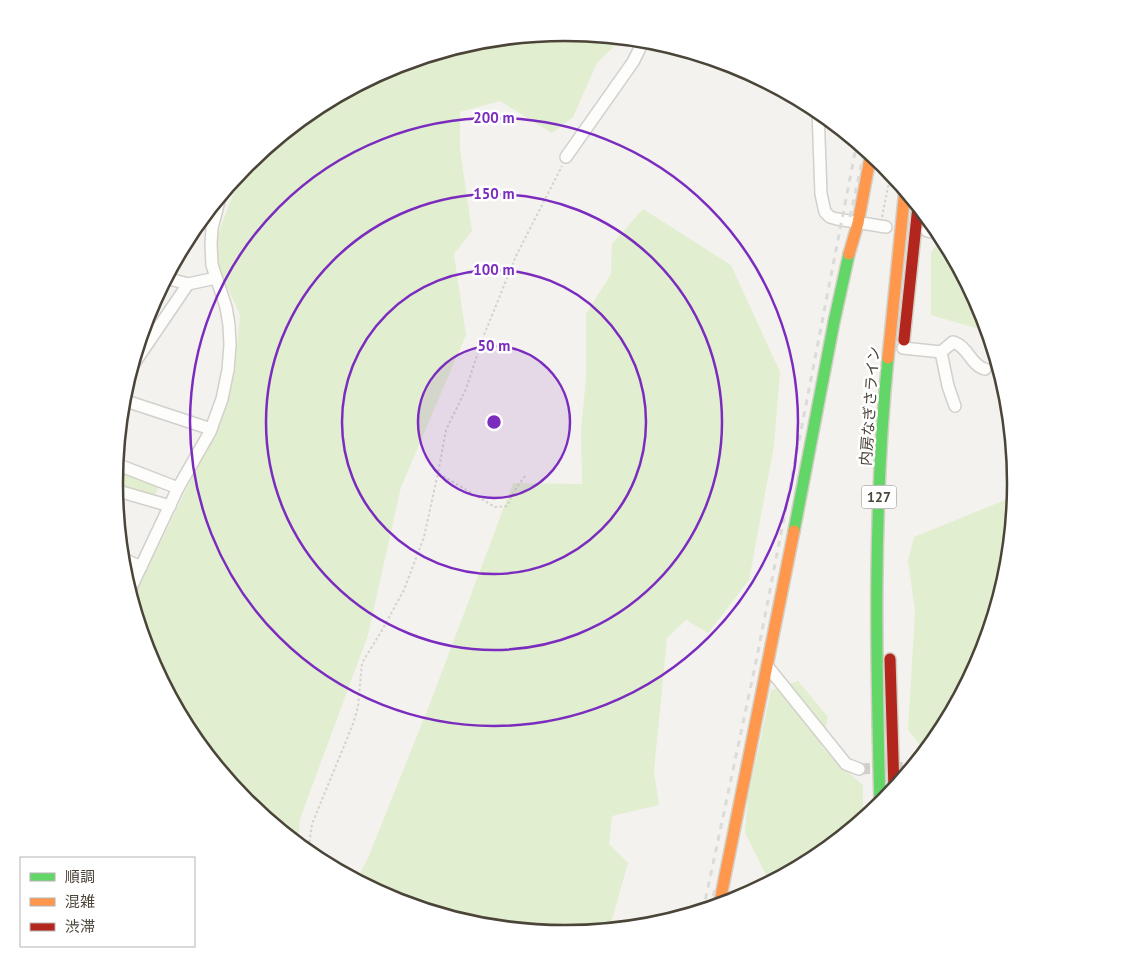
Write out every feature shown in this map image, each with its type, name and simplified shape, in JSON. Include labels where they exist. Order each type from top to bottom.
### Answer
[{"type":"main road","points":[[721,897],[768,667],[834,322],[852,239],[858,223],[869,163]]},
{"type":"main road","name":"内房なぎさライン","points":[[880,794],[876,636],[882,428],[904,199]]},
{"type":"main road","name":"内房なぎさライン","points":[[902,353],[917,215]]},
{"type":"main road","points":[[889,644],[894,779]]},
{"type":"main road","points":[[893,733],[901,771]]},
{"type":"street","points":[[566,157],[633,62],[640,48]]},
{"type":"street","points":[[818,121],[821,194],[825,212],[830,217],[837,219],[883,227]]},
{"type":"street","points":[[134,581],[178,488],[210,430],[222,399],[228,370],[230,345],[226,307],[212,265],[212,228],[216,213]]},
{"type":"street","points":[[173,280],[188,284],[216,278]]},
{"type":"street","points":[[144,350],[188,284]]},
{"type":"street","points":[[902,353],[941,352],[953,342],[960,344],[979,368],[985,369]]},
{"type":"street","points":[[941,352],[948,386],[955,406]]},
{"type":"street","points":[[131,403],[210,430]]},
{"type":"street","points":[[124,467],[178,488]]},
{"type":"street","points":[[123,492],[170,506]]},
{"type":"street","points":[[131,562],[141,567]]},
{"type":"street","points":[[768,667],[846,764],[858,769]]},
{"type":"path","points":[[309,843],[312,824],[353,724],[358,707],[362,664],[404,590],[424,537],[446,430],[466,389],[482,340],[516,256],[566,157]]},
{"type":"path","points":[[883,227],[889,183]]},
{"type":"path","points":[[438,473],[495,508],[507,506],[525,476]]},
{"type":"green space","points":[[566,41],[616,44],[597,63],[573,117],[552,133],[500,101],[460,112],[460,149],[472,231],[454,254],[466,335],[401,487],[368,635],[300,819],[299,836],[274,816],[233,775],[198,729],[183,705],[157,653],[137,592],[218,424],[234,376],[240,315],[211,252],[235,190],[253,171],[296,133],[344,101],[370,87],[423,65],[479,50],[537,42]]},
{"type":"green space","points":[[643,209],[731,265],[780,372],[774,446],[749,580],[708,633],[686,620],[667,638],[654,771],[659,805],[612,816],[609,844],[628,863],[611,923],[566,926],[537,925],[508,922],[451,911],[396,892],[359,874],[368,858],[431,701],[513,483],[582,484],[581,431],[586,378],[586,314],[611,274],[612,244]]},
{"type":"green space","points":[[937,244],[962,288],[980,329],[931,315],[931,253]]},
{"type":"green space","points":[[123,471],[159,486],[155,496],[123,486]]},
{"type":"green space","points":[[1007,499],[1004,541],[999,570],[984,626],[962,679],[948,705],[921,746],[908,730],[915,611],[908,561],[914,537]]},
{"type":"green space","points":[[798,681],[828,717],[822,747],[863,785],[863,810],[811,851],[767,877],[745,833],[748,798],[771,690]]},
{"type":"tunnel","points":[[859,769],[904,767]]},
{"type":"railway","points":[[705,903],[757,657],[855,150]]},
{"type":"railway","points":[[850,217],[863,157]]},
{"type":"railway","points":[[713,900],[715,888]]},
{"type":"traffic: fast","points":[[794,531],[849,254]]},
{"type":"traffic: fast","points":[[880,794],[877,694],[878,526],[883,414],[888,358]]},
{"type":"traffic: slow","points":[[849,254],[858,223],[869,163]]},
{"type":"traffic: slow","points":[[888,358],[904,199]]},
{"type":"traffic: slow","points":[[721,897],[794,531]]},
{"type":"traffic: jam","points":[[904,340],[917,215]]},
{"type":"traffic: jam","points":[[890,659],[894,780]]}]
